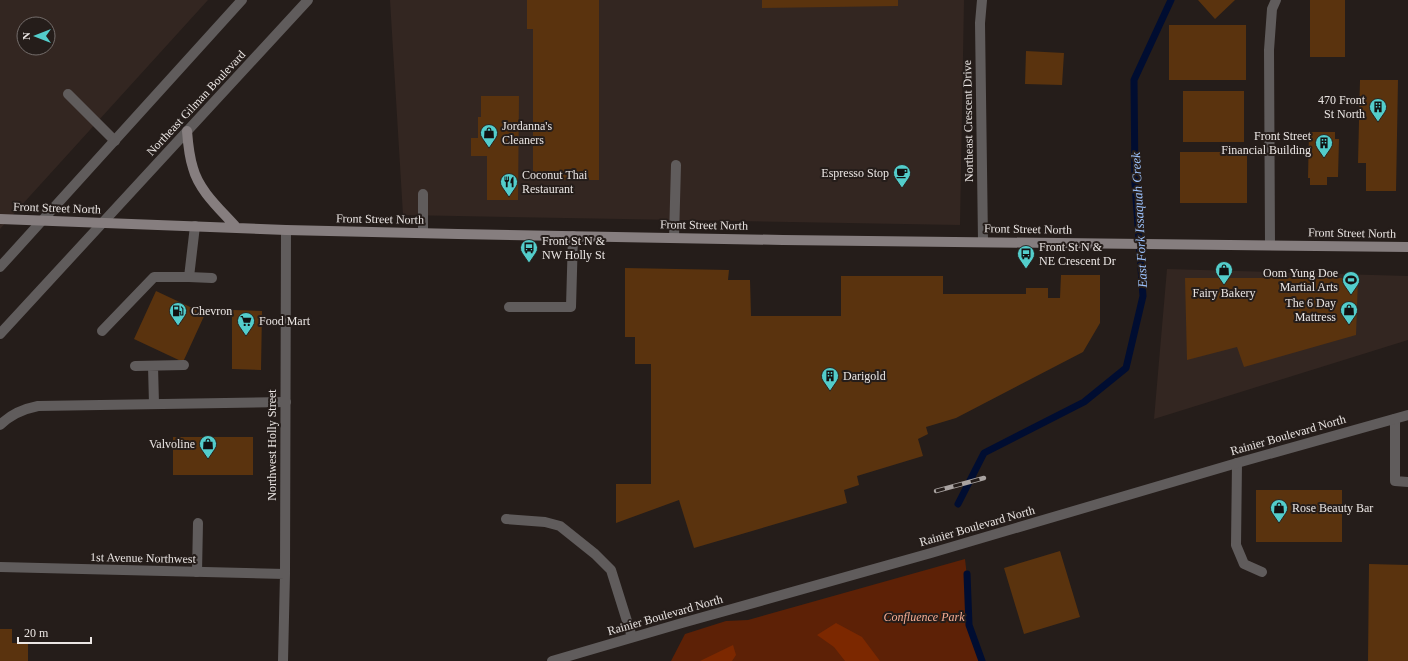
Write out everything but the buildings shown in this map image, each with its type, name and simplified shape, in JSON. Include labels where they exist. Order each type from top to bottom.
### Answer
[{"type":"main road","points":[[187,132],[189,153],[193,170],[216,205],[236,227]]},
{"type":"main road","name":"Front Street North","points":[[0,219],[286,230],[573,236],[1408,247]]},
{"type":"street","points":[[0,267],[242,0]]},
{"type":"street","name":"Northeast Gilman Boulevard","points":[[0,334],[308,0]]},
{"type":"street","name":"Northeast Crescent Drive","points":[[982,0],[980,23],[982,241]]},
{"type":"street","points":[[1270,245],[1269,50],[1272,9],[1276,0]]},
{"type":"street","points":[[68,94],[115,141]]},
{"type":"street","points":[[674,238],[676,165]]},
{"type":"street","points":[[423,194],[423,232]]},
{"type":"street","points":[[189,277],[195,226]]},
{"type":"street","name":"Northwest Holly Street","points":[[283,661],[285,574],[286,230]]},
{"type":"street","points":[[509,307],[571,307],[573,236]]},
{"type":"street","points":[[102,331],[154,277],[212,278]]},
{"type":"street","points":[[134,366],[184,365]]},
{"type":"street","points":[[153,366],[154,404]]},
{"type":"street","points":[[0,425],[7,418],[22,409],[38,406],[286,402]]},
{"type":"street","name":"Rainier Boulevard North","points":[[552,661],[1408,415]]},
{"type":"street","points":[[1395,419],[1395,481],[1408,482]]},
{"type":"street","points":[[1237,463],[1236,545],[1244,564],[1262,572]]},
{"type":"street","points":[[506,519],[545,522],[560,526],[595,554],[612,570],[632,637]]},
{"type":"street","points":[[197,572],[198,523]]},
{"type":"street","name":"1st Avenue Northwest","points":[[0,567],[285,574]]},
{"type":"shaded area","points":[[0,0],[208,0],[0,229]]},
{"type":"shaded area","points":[[390,0],[964,0],[960,225],[403,215]]},
{"type":"shaded area","points":[[1167,269],[1408,276],[1408,340],[1154,419]]},
{"type":"shaded area","points":[[836,623],[862,637],[880,661],[845,661],[834,647],[817,635]]},
{"type":"shaded area","points":[[733,645],[736,655],[732,661],[700,661]]},
{"type":"green space","name":"Confluence Park","points":[[965,559],[969,594],[969,625],[982,661],[671,661],[685,634],[726,621],[748,620]]},
{"type":"waterway","name":"East Fork Issaquah Creek","points":[[958,504],[984,453],[1084,402],[1126,368],[1143,296],[1135,184],[1134,80],[1171,0]]},
{"type":"waterway","name":"East Fork Issaquah Creek","points":[[967,574],[969,625],[982,661]]},
{"type":"railway","points":[[936,491],[984,478]]},
{"type":"place","name":"470 Front St North","points":[[1378,122]]},
{"type":"place","name":"Jordanna's Cleaners","points":[[489,148]]},
{"type":"place","name":"Front Street Financial Building","points":[[1324,158]]},
{"type":"place","name":"Espresso Stop","points":[[902,188]]},
{"type":"place","name":"Coconut Thai Restaurant","points":[[509,197]]},
{"type":"place","name":"Front St N & NW Holly St","points":[[529,263]]},
{"type":"place","name":"Front St N & NE Crescent Dr","points":[[1026,269]]},
{"type":"place","name":"Fairy Bakery","points":[[1224,285]]},
{"type":"place","name":"Oom Yung Doe Martial Arts","points":[[1351,295]]},
{"type":"place","name":"The 6 Day Mattress","points":[[1349,325]]},
{"type":"place","name":"Chevron","points":[[178,326]]},
{"type":"place","name":"Food Mart","points":[[246,336]]},
{"type":"place","name":"Darigold","points":[[830,391]]},
{"type":"place","name":"Valvoline","points":[[208,459]]},
{"type":"place","name":"Rose Beauty Bar","points":[[1279,523]]}]
